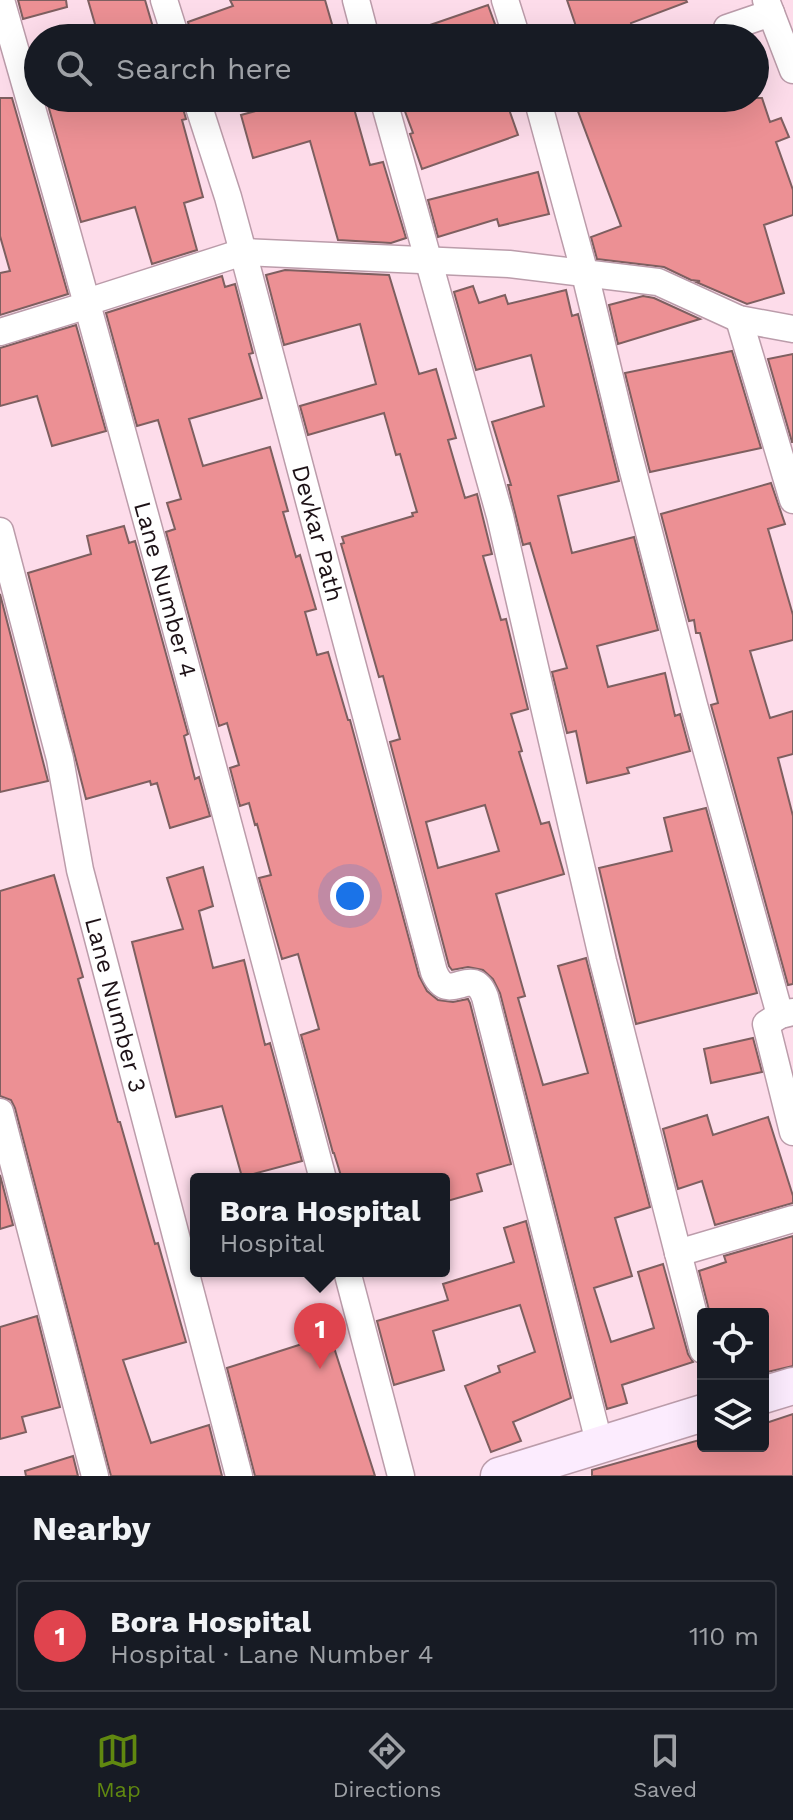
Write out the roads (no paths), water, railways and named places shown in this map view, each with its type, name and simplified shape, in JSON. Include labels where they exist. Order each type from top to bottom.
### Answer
[{"type":"street","name":"Lane Number 4","points":[[1,0],[24,81]]},
{"type":"street","points":[[164,0],[172,24]]},
{"type":"street","points":[[356,0],[362,24]]},
{"type":"street","points":[[505,0],[513,24]]},
{"type":"street","points":[[735,24],[769,6],[793,70]]},
{"type":"street","name":"Lane Number 4","points":[[33,112],[167,593],[321,1173]]},
{"type":"street","name":"Devkar Path","points":[[201,112],[243,252],[434,972],[441,984],[448,987],[471,982],[482,988],[600,1446]]},
{"type":"street","points":[[387,112],[500,516],[603,961],[697,1327]]},
{"type":"street","points":[[541,112],[694,705],[786,1014],[766,1024],[793,1132]]},
{"type":"street","points":[[0,332],[243,252],[509,264],[658,282],[739,319],[793,329]]},
{"type":"street","points":[[739,319],[793,500]]},
{"type":"street","name":"Lane Number 3","points":[[0,531],[60,759],[80,870],[239,1476]]},
{"type":"street","points":[[0,1112],[95,1476]]},
{"type":"street","points":[[678,1253],[793,1219]]},
{"type":"street","points":[[349,1277],[401,1476]]},
{"type":"street","points":[[769,1393],[793,1386]]},
{"type":"street","points":[[499,1476],[549,1468],[600,1446],[697,1415]]},
{"type":"place","name":"Bora Hospital","points":[[320,1369]]}]
